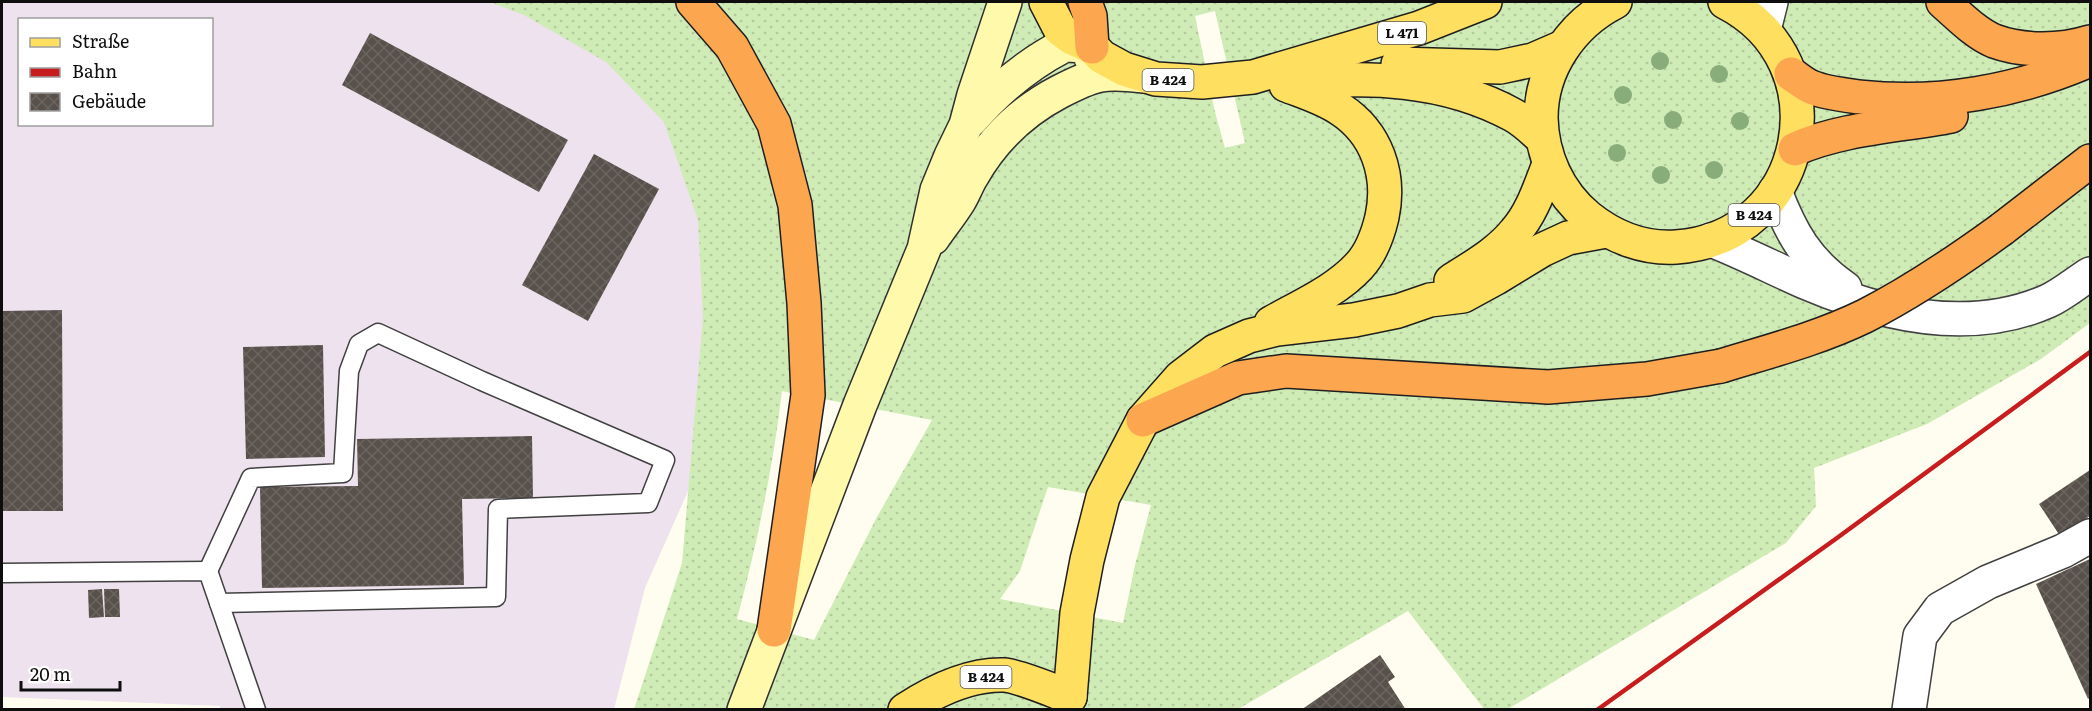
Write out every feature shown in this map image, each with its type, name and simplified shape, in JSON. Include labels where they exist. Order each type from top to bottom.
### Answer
[{"type":"highway","points":[[693,2],[732,47],[774,124],[795,205],[804,303],[808,395],[774,630]]},
{"type":"highway","points":[[1085,2],[1090,16],[1092,47]]},
{"type":"highway","points":[[1943,2],[1965,22],[1994,40],[2026,48],[2051,49],[2091,42]]},
{"type":"highway","points":[[1791,74],[1811,87],[1843,95],[1886,100],[1929,100],[1997,89],[2091,60]]},
{"type":"highway","points":[[1795,149],[1811,142],[1843,134],[2000,106],[2091,79]]},
{"type":"highway","points":[[1143,420],[1238,378],[1286,371],[1548,387],[1647,379],[1721,366],[1795,344],[1864,317],[1954,264],[2091,161]]},
{"type":"main road","points":[[744,710],[860,405],[924,249],[937,190],[966,125],[1005,2]]},
{"type":"main road","name":"B 424","points":[[1046,2],[1060,28],[1072,38],[1092,47],[1102,57],[1125,69],[1156,79],[1202,82],[1253,77],[1318,58],[1399,64],[1500,67],[1533,60],[1563,47]]},
{"type":"main road","name":"L 471","points":[[1318,58],[1419,28],[1485,2]]},
{"type":"main road","name":"B 424","points":[[1430,300],[1452,280],[1496,250],[1515,232],[1534,202],[1545,151],[1541,115],[1544,93],[1551,71],[1563,47],[1586,20],[1616,2]]},
{"type":"main road","name":"B 424","points":[[1286,85],[1353,78],[1415,83],[1457,93],[1489,104],[1516,116],[1545,151],[1574,203],[1606,231],[1631,241],[1657,246],[1684,246],[1726,234],[1753,216],[1784,178],[1795,149],[1798,111],[1791,74],[1779,50],[1768,16],[1740,10],[1725,2]]},
{"type":"main road","points":[[966,125],[1004,85],[1040,58],[1063,46],[1092,47],[1089,67],[1083,79]]},
{"type":"main road","points":[[924,249],[961,199],[971,178],[998,138],[1035,105],[1093,75],[1120,73],[1142,75]]},
{"type":"main road","name":"B 424","points":[[905,710],[923,698],[955,683],[1006,675],[1071,703],[1077,613],[1087,560],[1103,497],[1143,420],[1181,377],[1215,351],[1249,336],[1325,292],[1359,266],[1376,238],[1385,202],[1383,169],[1378,154],[1363,129],[1341,109],[1286,85],[1253,77]]},
{"type":"main road","name":"B 424","points":[[1249,336],[1277,329],[1354,320],[1398,311],[1430,300],[1463,296],[1542,250],[1568,238],[1606,231]]},
{"type":"main road","points":[[1027,710],[1071,703]]},
{"type":"street","points":[[1775,191],[1796,239],[1812,260],[1832,279],[1866,303]]},
{"type":"street","points":[[1711,240],[1748,254],[1809,284],[1866,303],[1921,317],[1964,320],[2009,314],[2049,300],[2091,274]]},
{"type":"street","points":[[1909,710],[1920,636],[1940,609],[1988,582],[2063,551],[2091,536]]},
{"type":"lane","points":[[219,603],[496,597],[498,509],[648,503],[664,460],[378,333],[359,344],[350,372],[343,473],[250,478],[208,571],[219,603],[256,710]]},
{"type":"lane","points":[[2,573],[208,571]]},
{"type":"shaded area","points":[[2,2],[601,2],[725,183],[701,462],[645,588],[614,709],[220,710],[220,706],[2,697]]},
{"type":"green space","points":[[490,2],[2090,2],[2090,323],[2041,359],[1927,424],[1814,468],[1816,506],[1786,543],[1508,709],[1484,709],[1408,611],[1238,709],[634,709],[682,563],[703,318],[698,220],[664,122],[606,62],[524,15]],"holes":[[[1215,11],[1245,143],[1225,148],[1195,16]],[[782,391],[932,420],[877,517],[814,640],[737,619],[764,506]],[[1048,487],[1151,505],[1123,623],[1000,599],[1020,571]]]},
{"type":"building","points":[[370,33],[568,140],[539,192],[342,85]]},
{"type":"building","points":[[594,154],[659,189],[588,321],[522,285]]},
{"type":"building","points":[[62,310],[63,511],[2,511],[2,311]]},
{"type":"building","points":[[323,345],[325,457],[246,459],[243,347]]},
{"type":"building","points":[[532,436],[533,498],[462,499],[464,585],[262,588],[260,487],[358,486],[357,439]]},
{"type":"building","points":[[2090,470],[2090,516],[2060,536],[2039,504]]},
{"type":"building","points":[[2090,559],[2090,697],[2088,699],[2036,584]]},
{"type":"building","points":[[102,589],[104,617],[89,618],[88,590]]},
{"type":"building","points":[[104,589],[119,589],[120,617],[105,617]]},
{"type":"building","points":[[1380,655],[1395,677],[1388,682],[1406,710],[1301,710]]},
{"type":"railway","points":[[1597,710],[1837,538],[2090,352]]}]
